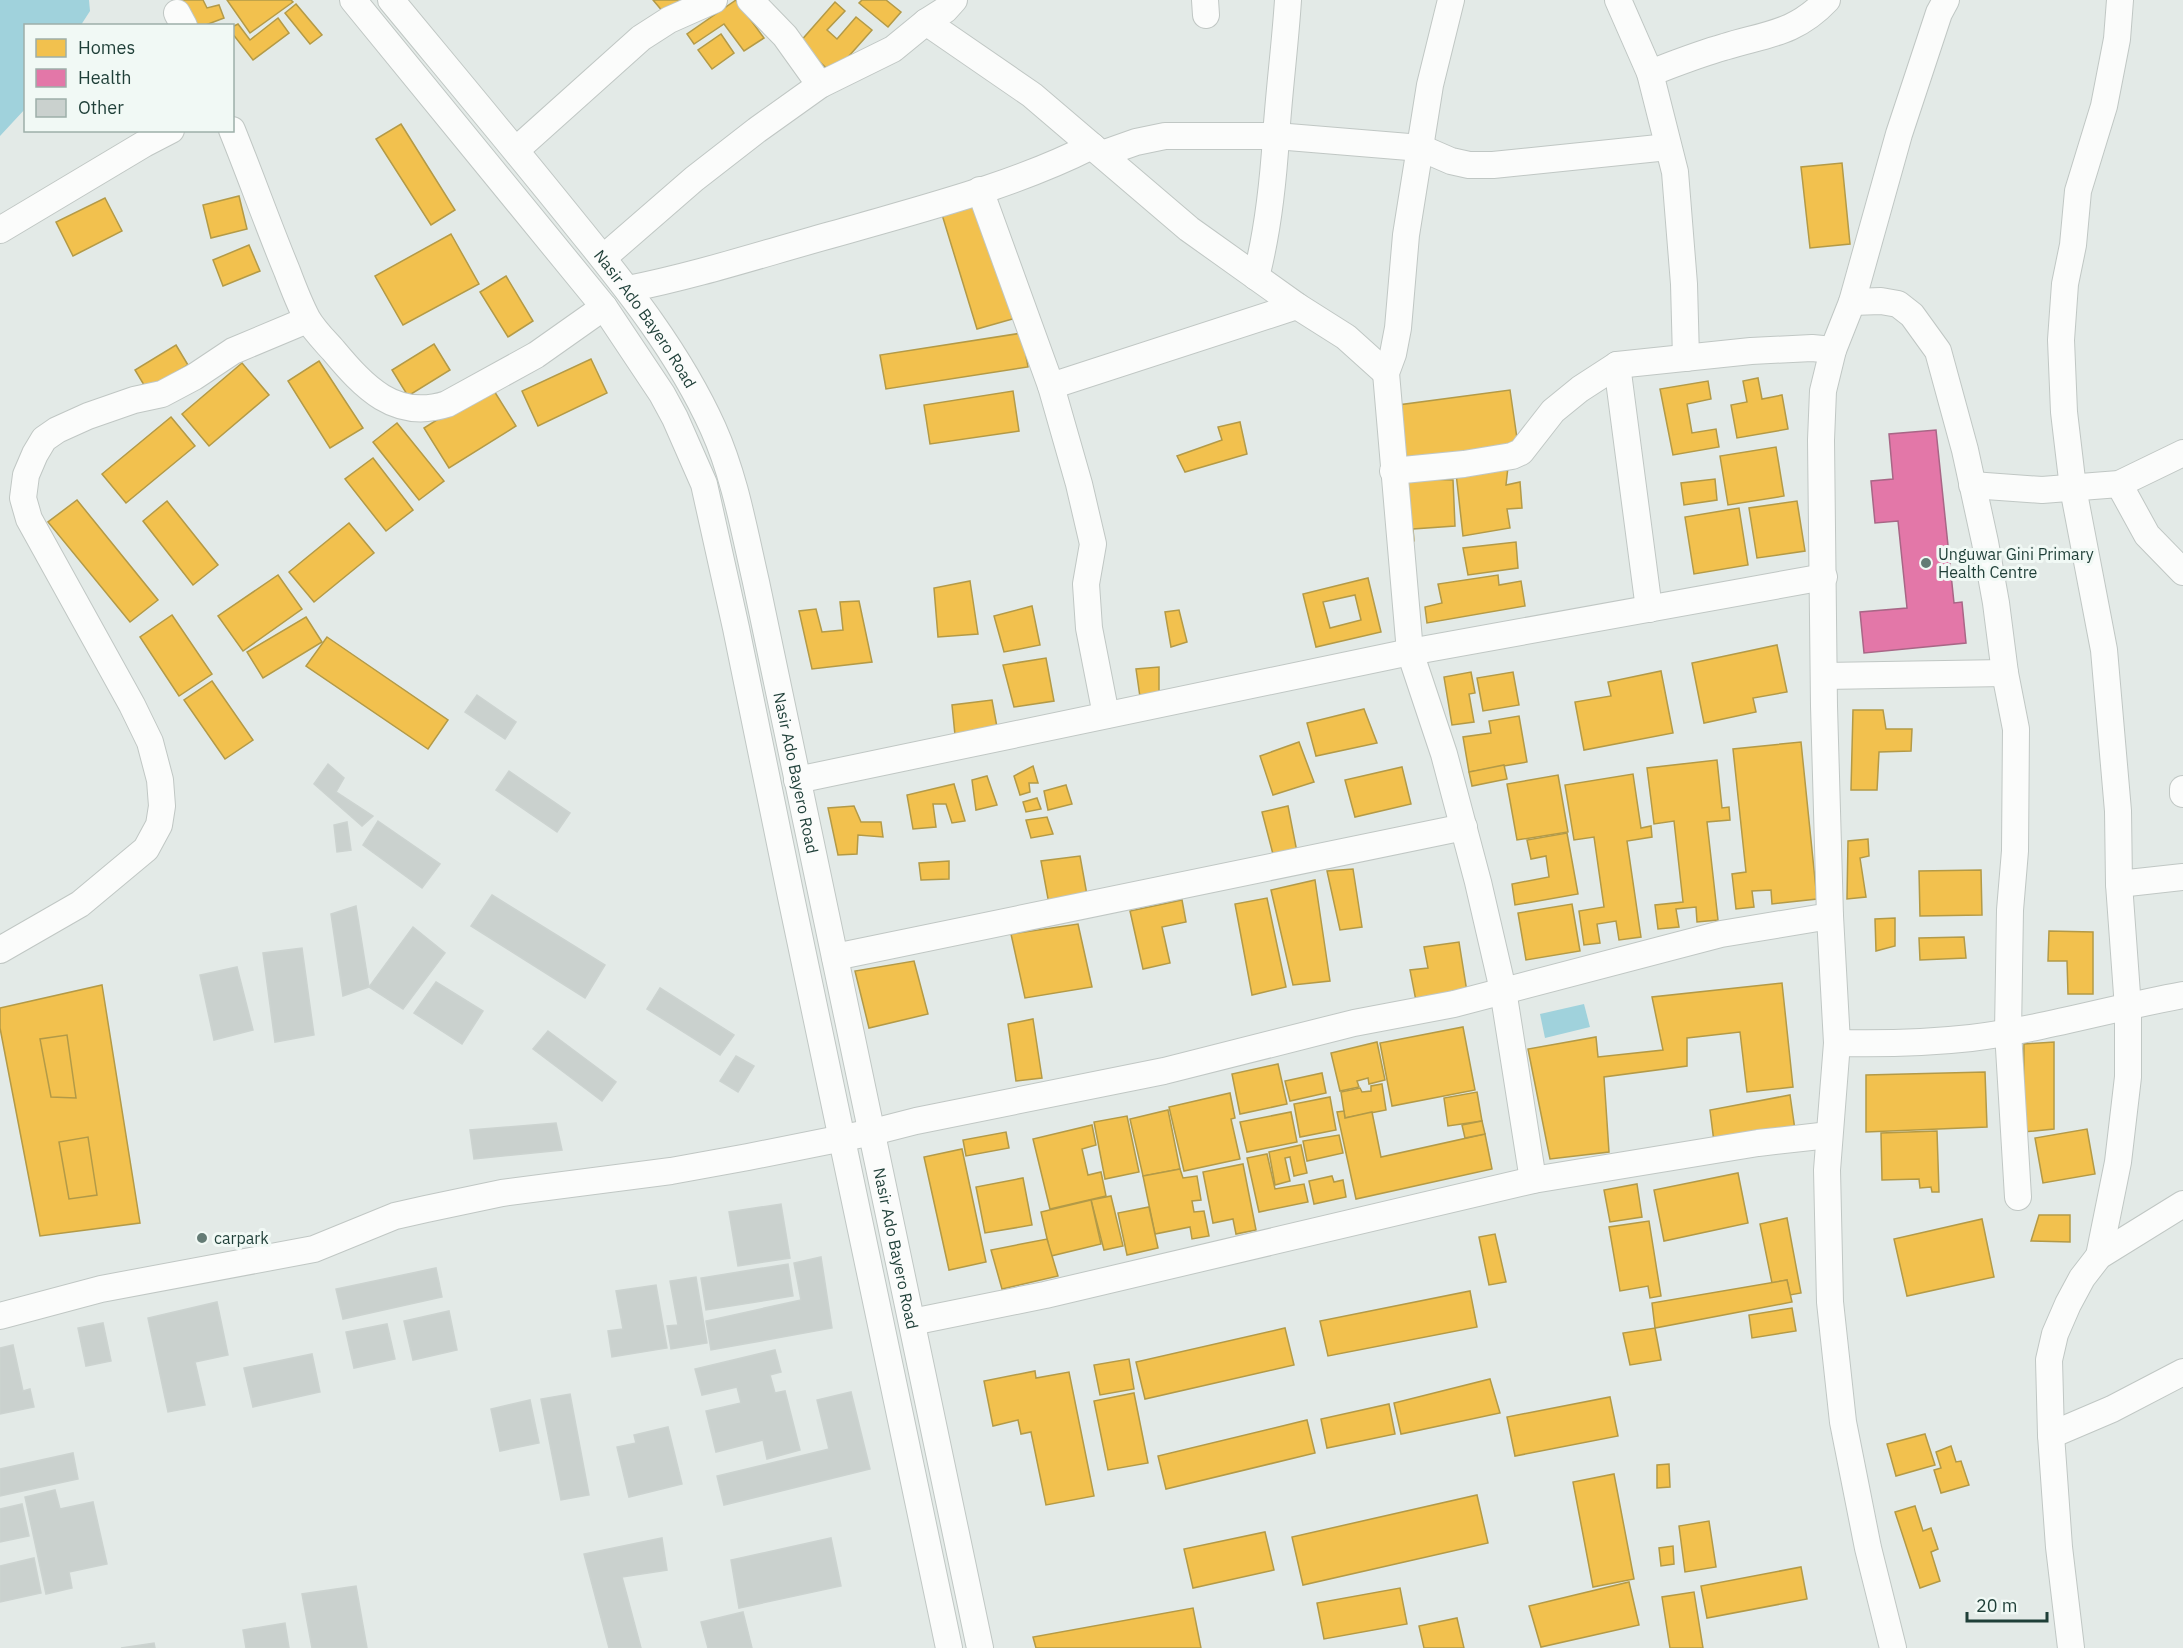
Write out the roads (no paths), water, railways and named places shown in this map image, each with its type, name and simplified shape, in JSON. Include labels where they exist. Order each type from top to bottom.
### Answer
[{"type":"street","points":[[353,0],[604,307],[662,394],[704,484],[734,616],[949,1648]]},
{"type":"street","name":"Nasir Ado Bayero Road","points":[[391,0],[516,150],[628,289],[662,336],[713,427],[731,474],[873,1132],[980,1648]]},
{"type":"street","points":[[516,150],[641,38],[669,20],[714,0]]},
{"type":"street","points":[[750,0],[785,36],[820,85]]},
{"type":"street","points":[[1256,277],[1275,167],[1288,0]]},
{"type":"street","points":[[1451,0],[1430,85],[1406,235],[1398,328],[1393,354],[1386,373],[1410,652],[1444,754],[1503,990],[1533,1180]]},
{"type":"street","points":[[1618,0],[1650,73],[1675,172],[1684,284],[1686,358]]},
{"type":"street","points":[[1650,73],[1723,47],[1767,36],[1797,25],[1827,0]]},
{"type":"street","points":[[1893,1648],[1868,1548],[1843,1422],[1830,1302],[1827,1170],[1837,1043],[1830,916],[1821,430],[1823,391],[1833,350],[1852,302],[1899,134],[1939,13],[1946,0]]},
{"type":"street","points":[[2099,1256],[2118,1162],[2126,1087],[2128,1008],[2119,884],[2118,811],[2104,650],[2073,488],[2064,412],[2062,352],[2065,284],[2073,245],[2078,191],[2104,106],[2117,39],[2120,0]]},
{"type":"street","points":[[603,258],[694,179],[757,129],[820,85],[892,49],[940,8],[1032,95],[1190,229],[1297,306],[1346,338],[1386,373]]},
{"type":"street","points":[[0,230],[167,132]]},
{"type":"street","points":[[232,132],[307,320],[349,370],[379,395],[409,409],[432,409],[447,404],[536,355],[604,307]]},
{"type":"street","points":[[628,289],[732,264],[980,190],[1097,150],[1165,136],[1276,136],[1421,148],[1451,161],[1469,165],[1494,165],[1668,147]]},
{"type":"street","points":[[980,190],[1052,386],[1079,484],[1093,544],[1086,584],[1087,606],[1106,715]]},
{"type":"street","points":[[1852,302],[1881,301],[1898,304],[1912,315],[1938,351],[1965,450],[1985,542],[2014,721],[2016,754],[2008,1032],[2018,1197]]},
{"type":"street","points":[[1052,386],[1297,306]]},
{"type":"street","points":[[0,950],[80,904],[146,849],[159,825],[162,806],[160,780],[150,742],[132,705],[29,519],[23,498],[26,475],[34,454],[44,439],[57,429],[134,400],[162,394],[194,377],[233,351],[307,320]]},
{"type":"street","points":[[1393,471],[1464,464],[1512,456],[1521,452],[1553,411],[1580,389],[1617,365],[1751,351],[1812,348],[1833,350]]},
{"type":"street","points":[[1617,365],[1649,609]]},
{"type":"street","points":[[1972,485],[2042,490],[2119,484],[2183,453]]},
{"type":"street","points":[[2119,484],[2147,535],[2183,572]]},
{"type":"street","points":[[797,780],[1410,652],[1824,577]]},
{"type":"street","points":[[1824,676],[2005,673]]},
{"type":"street","points":[[2182,789],[2183,794]]},
{"type":"street","points":[[835,957],[1464,827]]},
{"type":"street","points":[[2119,884],[2183,877]]},
{"type":"street","points":[[0,1316],[101,1289],[314,1249],[395,1216],[426,1209],[502,1193],[671,1171],[873,1132],[916,1120],[1164,1071],[1354,1023],[1454,1004],[1721,934],[1830,916]]},
{"type":"street","points":[[1837,1043],[1917,1043],[2008,1032],[2183,995]]},
{"type":"street","points":[[912,1322],[1045,1295],[1533,1180],[1758,1143],[1829,1135]]},
{"type":"street","points":[[2071,1648],[2059,1547],[2051,1435],[2049,1360],[2055,1334],[2082,1278],[2099,1256],[2183,1204]]},
{"type":"street","points":[[2051,1435],[2112,1409],[2183,1372]]},
{"type":"water","points":[[0,0],[89,0],[90,11],[82,24],[24,24],[24,110],[0,136]]},
{"type":"water","points":[[1584,1004],[1590,1027],[1545,1038],[1540,1014]]},
{"type":"place","name":"Unguwar Gini Primary Health Centre","points":[[1926,563]]},
{"type":"place","name":"carpark","points":[[202,1238]]}]
